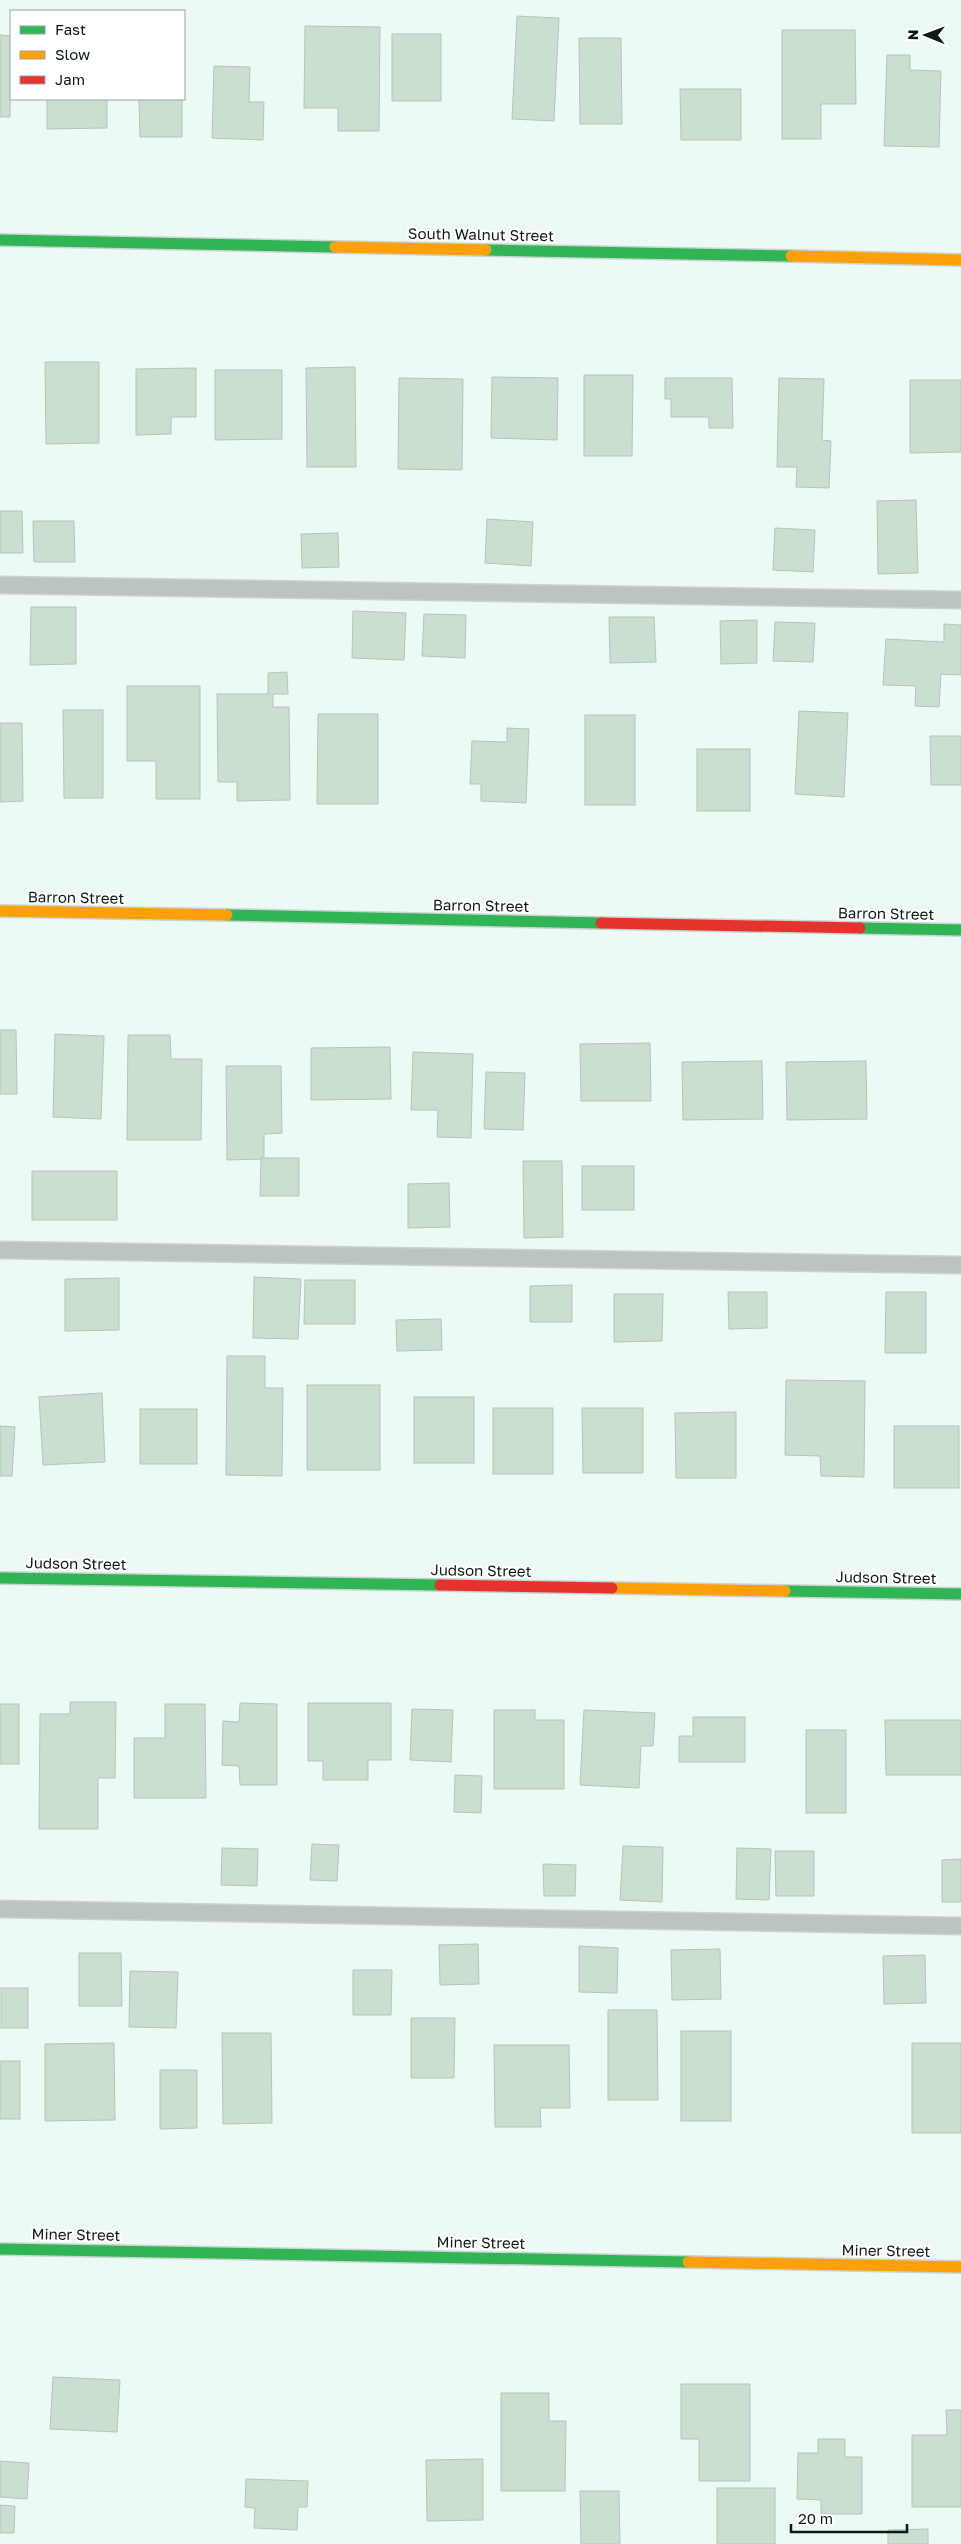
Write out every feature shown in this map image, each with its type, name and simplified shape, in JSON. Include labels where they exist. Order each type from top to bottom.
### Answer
[{"type":"street","name":"South Walnut Street","points":[[0,240],[961,260]]},
{"type":"street","name":"Barron Street","points":[[0,911],[961,930]]},
{"type":"street","name":"Judson Street","points":[[0,1578],[961,1594]]},
{"type":"street","name":"Miner Street","points":[[0,2249],[961,2267]]},
{"type":"lane","points":[[0,585],[961,600]]},
{"type":"lane","points":[[0,1250],[961,1265]]},
{"type":"lane","points":[[0,1909],[961,1926]]},
{"type":"building","points":[[517,16],[559,18],[554,121],[512,119]]},
{"type":"building","points":[[305,26],[380,27],[379,131],[338,131],[338,108],[304,108]]},
{"type":"building","points":[[782,30],[855,30],[856,104],[821,104],[821,139],[782,139]]},
{"type":"building","points":[[392,34],[441,34],[441,101],[392,101]]},
{"type":"building","points":[[0,35],[10,36],[10,100],[10,117],[0,117]]},
{"type":"building","points":[[579,38],[621,38],[622,124],[580,124]]},
{"type":"building","points":[[887,55],[910,55],[910,70],[941,71],[939,147],[884,146]]},
{"type":"building","points":[[214,66],[250,67],[249,102],[264,102],[263,140],[212,138]]},
{"type":"building","points":[[680,89],[741,89],[741,140],[681,140]]},
{"type":"building","points":[[47,100],[107,100],[107,128],[47,129]]},
{"type":"building","points":[[139,100],[182,100],[182,137],[140,137]]},
{"type":"building","points":[[45,362],[99,362],[99,443],[46,444]]},
{"type":"building","points":[[355,367],[356,467],[307,467],[306,368]]},
{"type":"building","points":[[196,368],[196,417],[171,417],[171,434],[136,435],[136,369]]},
{"type":"building","points":[[215,370],[282,370],[282,439],[215,440]]},
{"type":"building","points":[[584,375],[633,375],[632,456],[584,456]]},
{"type":"building","points":[[492,377],[558,378],[557,440],[491,438]]},
{"type":"building","points":[[399,378],[463,379],[462,470],[398,469]]},
{"type":"building","points":[[665,378],[732,378],[733,428],[709,428],[709,417],[671,417],[671,399],[665,399]]},
{"type":"building","points":[[779,378],[824,379],[822,440],[831,441],[829,488],[796,487],[797,467],[777,467]]},
{"type":"building","points":[[910,380],[961,380],[961,452],[910,453]]},
{"type":"building","points":[[916,500],[918,573],[878,574],[877,501]]},
{"type":"building","points":[[0,511],[22,511],[23,553],[0,553]]},
{"type":"building","points":[[487,519],[533,522],[531,566],[485,563]]},
{"type":"building","points":[[33,521],[74,521],[75,562],[34,562]]},
{"type":"building","points":[[775,528],[815,530],[813,572],[773,570]]},
{"type":"building","points":[[338,533],[339,567],[302,568],[301,534]]},
{"type":"building","points":[[31,607],[76,607],[76,664],[30,665]]},
{"type":"building","points":[[353,611],[406,613],[404,660],[352,658]]},
{"type":"building","points":[[424,614],[466,615],[465,658],[422,656]]},
{"type":"building","points":[[609,617],[654,617],[656,662],[610,663]]},
{"type":"building","points":[[757,620],[757,663],[721,664],[720,621]]},
{"type":"building","points":[[775,622],[815,623],[813,662],[773,661]]},
{"type":"building","points":[[944,624],[961,625],[961,675],[941,674],[939,707],[915,706],[916,686],[883,685],[886,639],[944,642]]},
{"type":"building","points":[[287,672],[288,694],[273,694],[273,707],[289,707],[290,800],[237,801],[237,782],[218,782],[217,694],[268,694],[268,673]]},
{"type":"building","points":[[127,686],[200,686],[200,799],[156,799],[156,761],[127,761]]},
{"type":"building","points":[[63,710],[103,710],[103,798],[64,798]]},
{"type":"building","points":[[799,711],[848,713],[844,797],[795,794]]},
{"type":"building","points":[[318,714],[378,714],[378,804],[317,804]]},
{"type":"building","points":[[585,715],[635,715],[635,805],[585,805]]},
{"type":"building","points":[[0,723],[22,723],[23,801],[0,802]]},
{"type":"building","points":[[507,728],[529,729],[526,803],[481,801],[481,784],[470,784],[472,741],[507,742]]},
{"type":"building","points":[[930,736],[961,736],[961,785],[931,785]]},
{"type":"building","points":[[697,749],[750,749],[750,811],[697,811]]},
{"type":"building","points":[[0,1030],[16,1030],[17,1094],[0,1094]]},
{"type":"building","points":[[55,1034],[104,1036],[101,1119],[53,1117]]},
{"type":"building","points":[[128,1035],[170,1035],[171,1059],[202,1059],[201,1140],[127,1140]]},
{"type":"building","points":[[650,1043],[651,1101],[581,1101],[580,1044]]},
{"type":"building","points":[[390,1047],[391,1099],[311,1100],[311,1048]]},
{"type":"building","points":[[413,1052],[473,1054],[471,1138],[437,1137],[438,1110],[411,1110]]},
{"type":"building","points":[[762,1061],[763,1119],[683,1120],[682,1062]]},
{"type":"building","points":[[866,1061],[867,1119],[787,1120],[786,1062]]},
{"type":"building","points":[[226,1066],[281,1066],[282,1133],[264,1134],[264,1159],[227,1160]]},
{"type":"building","points":[[486,1072],[525,1073],[523,1130],[484,1129]]},
{"type":"building","points":[[261,1158],[299,1158],[299,1196],[260,1196]]},
{"type":"building","points":[[523,1161],[562,1161],[563,1237],[524,1238]]},
{"type":"building","points":[[582,1166],[634,1166],[634,1210],[582,1210]]},
{"type":"building","points":[[32,1171],[117,1171],[117,1220],[32,1220]]},
{"type":"building","points":[[449,1183],[450,1227],[408,1228],[408,1184]]},
{"type":"building","points":[[254,1277],[301,1279],[298,1339],[253,1338]]},
{"type":"building","points":[[119,1278],[119,1330],[65,1331],[65,1279]]},
{"type":"building","points":[[305,1280],[355,1280],[355,1324],[304,1324]]},
{"type":"building","points":[[572,1285],[572,1322],[530,1322],[530,1286]]},
{"type":"building","points":[[728,1292],[767,1292],[767,1328],[729,1329]]},
{"type":"building","points":[[886,1292],[926,1292],[926,1353],[885,1353]]},
{"type":"building","points":[[614,1294],[663,1294],[662,1341],[614,1342]]},
{"type":"building","points":[[441,1319],[442,1350],[397,1351],[396,1320]]},
{"type":"building","points":[[227,1356],[265,1356],[265,1388],[283,1388],[282,1476],[226,1475]]},
{"type":"building","points":[[786,1380],[865,1381],[864,1477],[821,1476],[820,1456],[785,1455]]},
{"type":"building","points":[[307,1385],[380,1385],[380,1470],[307,1470]]},
{"type":"building","points":[[102,1393],[105,1462],[43,1465],[39,1397]]},
{"type":"building","points":[[414,1397],[474,1397],[474,1463],[414,1463]]},
{"type":"building","points":[[493,1408],[553,1408],[553,1474],[493,1474]]},
{"type":"building","points":[[582,1408],[643,1408],[643,1473],[583,1473]]},
{"type":"building","points":[[140,1409],[197,1409],[197,1464],[140,1464]]},
{"type":"building","points":[[736,1412],[736,1478],[676,1478],[675,1413]]},
{"type":"building","points":[[0,1426],[15,1427],[12,1476],[0,1476]]},
{"type":"building","points":[[894,1426],[959,1426],[959,1488],[894,1488]]},
{"type":"building","points":[[70,1702],[116,1702],[115,1778],[98,1778],[98,1829],[39,1829],[40,1714],[70,1714]]},
{"type":"building","points":[[240,1703],[277,1704],[277,1785],[240,1785],[239,1766],[222,1765],[223,1721],[239,1722]]},
{"type":"building","points":[[308,1703],[391,1703],[391,1760],[368,1760],[368,1780],[323,1780],[323,1761],[308,1761]]},
{"type":"building","points":[[0,1704],[19,1704],[19,1764],[0,1764]]},
{"type":"building","points":[[165,1704],[205,1704],[206,1798],[134,1798],[134,1738],[165,1738]]},
{"type":"building","points":[[412,1709],[453,1710],[451,1762],[410,1760]]},
{"type":"building","points":[[494,1710],[535,1710],[535,1720],[564,1720],[564,1789],[494,1789]]},
{"type":"building","points":[[584,1710],[655,1713],[653,1746],[641,1746],[639,1788],[580,1785]]},
{"type":"building","points":[[693,1717],[745,1717],[745,1762],[679,1762],[679,1736],[693,1736]]},
{"type":"building","points":[[885,1720],[961,1720],[961,1775],[886,1775]]},
{"type":"building","points":[[806,1730],[846,1730],[846,1813],[806,1813]]},
{"type":"building","points":[[455,1775],[482,1776],[481,1813],[454,1812]]},
{"type":"building","points":[[312,1844],[339,1845],[337,1881],[310,1880]]},
{"type":"building","points":[[623,1846],[663,1847],[662,1902],[620,1900]]},
{"type":"building","points":[[222,1848],[258,1849],[257,1886],[221,1885]]},
{"type":"building","points":[[737,1848],[771,1849],[769,1900],[736,1899]]},
{"type":"building","points":[[775,1851],[814,1851],[814,1896],[776,1896]]},
{"type":"building","points":[[961,1859],[961,1902],[942,1902],[942,1860]]},
{"type":"building","points":[[543,1864],[576,1865],[575,1896],[544,1896]]},
{"type":"building","points":[[478,1944],[479,1984],[440,1985],[439,1945]]},
{"type":"building","points":[[579,1946],[618,1948],[617,1993],[579,1992]]},
{"type":"building","points":[[720,1949],[721,1999],[672,2000],[671,1950]]},
{"type":"building","points":[[79,1953],[121,1953],[122,2006],[79,2006]]},
{"type":"building","points":[[925,1955],[926,2003],[884,2004],[883,1956]]},
{"type":"building","points":[[353,1970],[392,1970],[391,2015],[353,2015]]},
{"type":"building","points":[[130,1971],[178,1972],[176,2028],[129,2027]]},
{"type":"building","points":[[1,1988],[28,1988],[28,2028],[1,2028]]},
{"type":"building","points":[[608,2010],[657,2010],[658,2100],[608,2100]]},
{"type":"building","points":[[411,2018],[455,2018],[454,2078],[411,2078]]},
{"type":"building","points":[[681,2031],[731,2031],[731,2121],[681,2121]]},
{"type":"building","points":[[222,2033],[271,2033],[272,2123],[223,2124]]},
{"type":"building","points":[[114,2043],[115,2120],[45,2121],[45,2044]]},
{"type":"building","points":[[912,2043],[961,2043],[961,2133],[912,2133]]},
{"type":"building","points":[[494,2045],[569,2045],[570,2108],[540,2108],[541,2127],[495,2127]]},
{"type":"building","points":[[0,2061],[20,2061],[20,2119],[0,2119]]},
{"type":"building","points":[[160,2070],[197,2070],[197,2128],[160,2129]]},
{"type":"building","points":[[53,2377],[120,2380],[117,2432],[50,2429]]},
{"type":"building","points":[[681,2384],[750,2384],[750,2481],[699,2481],[699,2439],[681,2439]]},
{"type":"building","points":[[501,2393],[549,2393],[549,2421],[566,2421],[565,2491],[501,2491]]},
{"type":"building","points":[[946,2410],[961,2410],[961,2507],[912,2507],[912,2435],[947,2435]]},
{"type":"building","points":[[818,2439],[845,2439],[845,2457],[862,2457],[862,2514],[821,2514],[821,2500],[797,2499],[798,2453],[818,2453]]},
{"type":"building","points":[[483,2459],[483,2520],[427,2521],[426,2460]]},
{"type":"building","points":[[0,2461],[29,2463],[27,2499],[0,2497]]},
{"type":"building","points":[[246,2479],[308,2481],[307,2507],[298,2507],[297,2530],[254,2528],[255,2508],[245,2507]]},
{"type":"building","points":[[717,2488],[775,2488],[775,2544],[717,2544]]},
{"type":"building","points":[[580,2491],[619,2491],[620,2544],[581,2544]]},
{"type":"building","points":[[0,2505],[15,2506],[14,2533],[0,2533]]},
{"type":"building","points":[[928,2529],[928,2544],[888,2544],[888,2530]]},
{"type":"traffic: fast","points":[[0,240],[335,247]]},
{"type":"traffic: fast","points":[[486,250],[791,256]]},
{"type":"traffic: fast","points":[[227,915],[601,923]]},
{"type":"traffic: fast","points":[[860,928],[961,930]]},
{"type":"traffic: fast","points":[[0,1578],[440,1585]]},
{"type":"traffic: fast","points":[[785,1591],[961,1594]]},
{"type":"traffic: fast","points":[[0,2249],[688,2262]]},
{"type":"traffic: slow","points":[[335,247],[486,250]]},
{"type":"traffic: slow","points":[[791,256],[961,260]]},
{"type":"traffic: slow","points":[[0,911],[227,915]]},
{"type":"traffic: slow","points":[[612,1588],[785,1591]]},
{"type":"traffic: slow","points":[[688,2262],[961,2267]]},
{"type":"traffic: jam","points":[[601,923],[860,928]]},
{"type":"traffic: jam","points":[[440,1585],[612,1588]]}]
